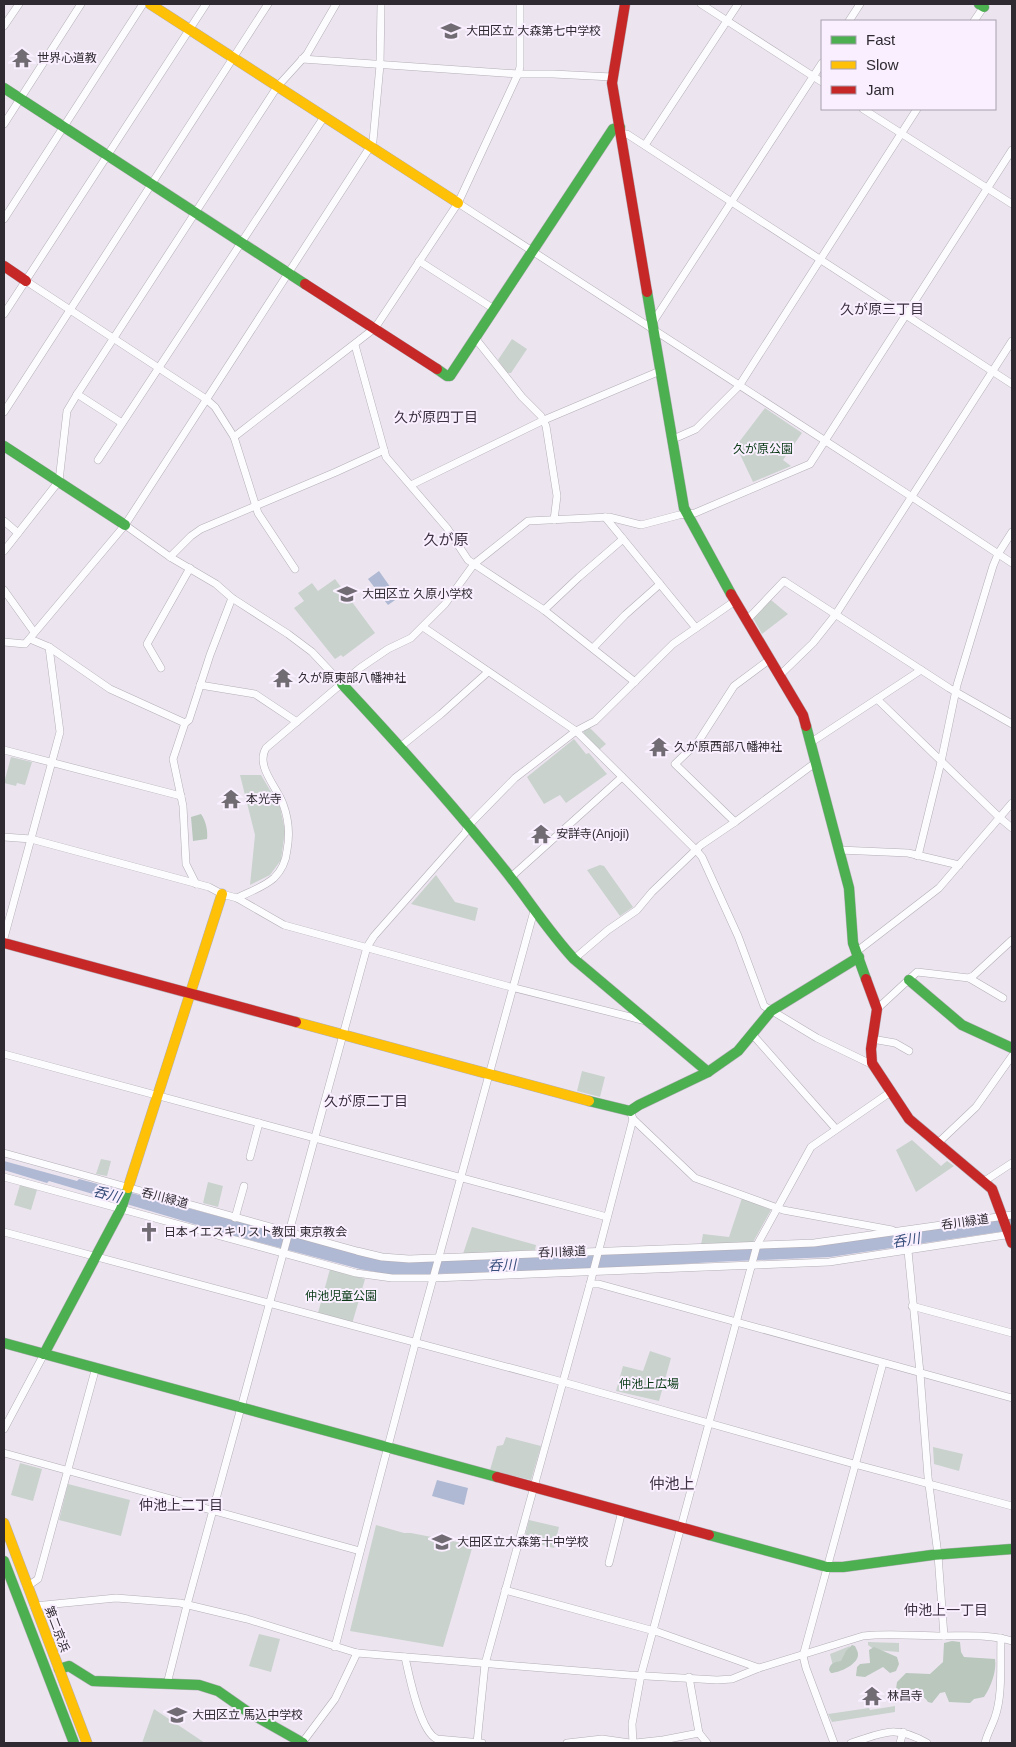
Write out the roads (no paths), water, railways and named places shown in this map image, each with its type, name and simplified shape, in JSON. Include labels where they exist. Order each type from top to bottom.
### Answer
[{"type":"main road","points":[[150,4],[458,203]]},
{"type":"main road","points":[[626,4],[612,83],[686,514],[778,676],[803,715],[849,888],[852,939],[877,1008],[872,1039],[871,1056],[873,1064],[909,1119],[992,1189],[1006,1217],[1010,1236]]},
{"type":"main road","points":[[4,88],[447,376],[450,376],[612,129],[621,131]]},
{"type":"main road","points":[[4,266],[26,281]]},
{"type":"main road","points":[[4,446],[125,525]]},
{"type":"main road","points":[[342,684],[511,877],[555,939],[574,959],[708,1072]]},
{"type":"main road","points":[[44,1354],[122,1207],[222,894]]},
{"type":"main road","points":[[4,943],[621,1110],[632,1115],[639,1105],[708,1072],[738,1051],[771,1010],[857,955]]},
{"type":"main road","points":[[909,980],[962,1025],[1012,1048]]},
{"type":"main road","points":[[4,1343],[242,1404],[387,1447],[827,1567],[843,1567],[938,1554],[1012,1549]]},
{"type":"main road","name":"第二京浜","points":[[4,1523],[87,1743]]},
{"type":"main road","points":[[4,1561],[74,1743]]},
{"type":"main road","points":[[59,1669],[69,1666],[93,1681],[199,1685],[218,1691],[248,1712],[302,1743]]},
{"type":"street","points":[[4,26],[19,4]]},
{"type":"street","points":[[4,124],[81,4]]},
{"type":"street","points":[[4,219],[143,4]]},
{"type":"street","points":[[4,314],[206,4]]},
{"type":"street","points":[[4,412],[268,4]]},
{"type":"street","points":[[4,552],[58,481],[67,411],[77,394],[277,87],[307,54],[336,4]]},
{"type":"street","points":[[4,642],[26,644],[125,525],[373,142],[380,65],[380,4]]},
{"type":"street","points":[[234,437],[375,328],[458,203],[518,74],[520,67],[520,4]]},
{"type":"street","points":[[701,4],[821,81]]},
{"type":"street","points":[[645,145],[738,4]]},
{"type":"street","points":[[850,20],[860,4]]},
{"type":"street","points":[[975,20],[983,5]]},
{"type":"street","points":[[302,59],[518,74],[612,77]]},
{"type":"street","points":[[653,327],[821,65]]},
{"type":"street","points":[[865,110],[1012,204]]},
{"type":"street","points":[[672,438],[696,429],[739,386],[916,110]]},
{"type":"street","points":[[98,460],[324,117]]},
{"type":"street","points":[[621,131],[1012,384]]},
{"type":"street","points":[[237,898],[273,879],[284,864],[290,831],[283,804],[264,767],[262,755],[266,748],[360,668],[388,649],[411,638],[445,604],[474,564],[528,521],[605,517],[640,525],[695,513],[810,464],[907,316],[1012,150]]},
{"type":"street","points":[[458,203],[653,327],[739,386],[1012,563]]},
{"type":"street","points":[[419,261],[494,309]]},
{"type":"street","points":[[26,281],[206,399],[215,407],[234,437],[258,513],[295,569]]},
{"type":"street","points":[[475,338],[544,420],[557,496],[554,520]]},
{"type":"street","points":[[778,676],[813,644],[836,614],[1012,341]]},
{"type":"street","points":[[355,345],[386,457],[448,528],[468,560],[544,610],[635,682]]},
{"type":"street","points":[[411,485],[544,420],[660,371]]},
{"type":"street","points":[[77,394],[122,423]]},
{"type":"street","points":[[170,557],[200,529],[384,450]]},
{"type":"street","points":[[605,517],[696,628]]},
{"type":"street","points":[[4,521],[18,533]]},
{"type":"street","points":[[125,525],[170,557],[216,584],[232,598],[288,634],[312,652],[342,684]]},
{"type":"street","points":[[918,856],[956,690],[993,566],[1012,532]]},
{"type":"street","points":[[544,610],[623,539]]},
{"type":"street","points":[[161,668],[147,644],[190,568]]},
{"type":"street","points":[[746,621],[784,581],[921,670],[1012,724]]},
{"type":"street","points":[[593,648],[625,615],[660,584]]},
{"type":"street","points":[[4,590],[32,635],[49,648],[110,689],[185,723]]},
{"type":"street","points":[[196,884],[186,864],[183,806],[173,759],[185,723],[189,720],[232,598]]},
{"type":"street","points":[[167,1684],[187,1604],[214,1511],[366,948],[374,936],[465,833],[468,826],[515,778],[576,731],[595,721],[673,644],[734,600]]},
{"type":"street","points":[[423,627],[576,731],[702,856],[738,936],[764,1006],[817,1038],[873,1064]]},
{"type":"street","points":[[4,938],[60,732],[49,648]]},
{"type":"street","points":[[735,822],[675,764],[698,742],[734,686],[769,660]]},
{"type":"street","points":[[810,743],[921,670]]},
{"type":"street","points":[[400,748],[442,714],[488,672]]},
{"type":"street","points":[[200,685],[255,694],[298,722]]},
{"type":"street","points":[[876,699],[1012,828]]},
{"type":"street","points":[[4,750],[181,796]]},
{"type":"street","points":[[574,959],[608,930],[637,910],[652,892],[696,850],[816,763]]},
{"type":"street","points":[[511,877],[622,777]]},
{"type":"street","points":[[857,955],[939,888],[1012,803]]},
{"type":"street","points":[[4,837],[31,839],[209,887],[222,894],[237,898],[284,924],[366,948],[648,1022]]},
{"type":"street","points":[[839,850],[908,853],[959,865]]},
{"type":"street","points":[[335,1646],[438,1258],[534,911]]},
{"type":"street","points":[[969,978],[1012,940]]},
{"type":"street","points":[[877,1008],[917,972],[969,978],[1004,998]]},
{"type":"street","points":[[752,1034],[836,1129]]},
{"type":"street","points":[[872,1039],[895,1043],[909,1051]]},
{"type":"street","points":[[4,1054],[607,1217]]},
{"type":"street","points":[[938,1144],[976,1107],[1012,1056]]},
{"type":"street","points":[[633,1743],[632,1724],[652,1630],[757,1246],[811,1147],[892,1091]]},
{"type":"street","points":[[632,1115],[695,1178],[777,1208],[898,1231]]},
{"type":"street","points":[[477,1743],[485,1664],[590,1284],[632,1115]]},
{"type":"street","points":[[250,1157],[259,1123]]},
{"type":"street","name":"呑川緑道","points":[[4,1153],[127,1190],[357,1251],[382,1257],[409,1259],[814,1243],[1006,1217]]},
{"type":"street","points":[[983,1182],[1012,1163]]},
{"type":"street","points":[[4,1177],[284,1251],[356,1273],[392,1278],[829,1262],[1010,1236]]},
{"type":"street","points":[[235,1218],[244,1186]]},
{"type":"street","points":[[4,1232],[415,1344],[563,1382],[854,1464],[1012,1506]]},
{"type":"street","points":[[908,1251],[929,1483],[938,1554],[944,1636]]},
{"type":"street","points":[[590,1284],[599,1284],[1012,1398]]},
{"type":"street","points":[[912,1306],[1012,1332]]},
{"type":"street","points":[[4,1429],[44,1354]]},
{"type":"street","points":[[834,1743],[803,1656],[854,1464],[884,1363]]},
{"type":"street","points":[[28,1586],[38,1580],[96,1367]]},
{"type":"street","points":[[4,1453],[360,1551]]},
{"type":"street","points":[[609,1564],[622,1511]]},
{"type":"street","points":[[505,1590],[652,1630],[759,1668]]},
{"type":"street","points":[[34,1606],[116,1598],[187,1604],[247,1619],[357,1653],[641,1675],[732,1679],[759,1668],[803,1656],[862,1636],[876,1634],[1001,1638],[1012,1641]]},
{"type":"street","points":[[985,1743],[996,1716],[1000,1684],[1001,1638]]},
{"type":"street","points":[[302,1743],[335,1699],[357,1653]]},
{"type":"street","points":[[405,1657],[419,1712],[431,1736],[437,1739],[482,1743]]},
{"type":"street","points":[[689,1677],[699,1733],[707,1743]]},
{"type":"street","points":[[851,1743],[891,1731],[902,1732],[928,1743]]},
{"type":"street","points":[[900,1743],[902,1732]]},
{"type":"street","points":[[567,1743],[602,1739],[633,1743],[663,1740],[699,1733]]},
{"type":"water","points":[[379,571],[398,598],[388,605],[368,579]]},
{"type":"water","name":"呑川","points":[[4,1161],[77,1181],[79,1179],[379,1259],[756,1247],[1012,1217],[1012,1230],[830,1257],[590,1270],[391,1275],[360,1269],[231,1235],[49,1181],[47,1183],[4,1170]]},
{"type":"water","points":[[437,1480],[468,1488],[464,1505],[432,1496]]},
{"type":"place","name":"大田区立 大森第七中学校","points":[[451,31]]},
{"type":"place","name":"世界心道教","points":[[22,58]]},
{"type":"place","name":"大田区立 久原小学校","points":[[347,594]]},
{"type":"place","name":"久が原東部八幡神社","points":[[283,678]]},
{"type":"place","name":"久が原西部八幡神社","points":[[659,747]]},
{"type":"place","name":"本光寺","points":[[231,799]]},
{"type":"place","name":"安詳寺(Anjoji)","points":[[541,834]]},
{"type":"place","name":"日本イエスキリスト教団 東京教会","points":[[149,1232]]},
{"type":"place","name":"大田区立大森第十中学校","points":[[442,1542]]},
{"type":"place","name":"林昌寺","points":[[872,1696]]},
{"type":"place","name":"大田区立 馬込中学校","points":[[177,1715]]},
{"type":"district","name":"久が原三丁目","points":[[882,309]]},
{"type":"district","name":"久が原四丁目","points":[[436,417]]},
{"type":"district","name":"久が原","points":[[446,539]]},
{"type":"district","name":"久が原二丁目","points":[[366,1101]]},
{"type":"district","name":"仲池上","points":[[672,1483]]},
{"type":"district","name":"仲池上二丁目","points":[[181,1505]]},
{"type":"district","name":"仲池上一丁目","points":[[946,1610]]},
{"type":"park label","name":"久が原公園","points":[[763,449]]},
{"type":"park label","name":"仲池児童公園","points":[[341,1296]]},
{"type":"park label","name":"仲池上広場","points":[[649,1384]]}]
